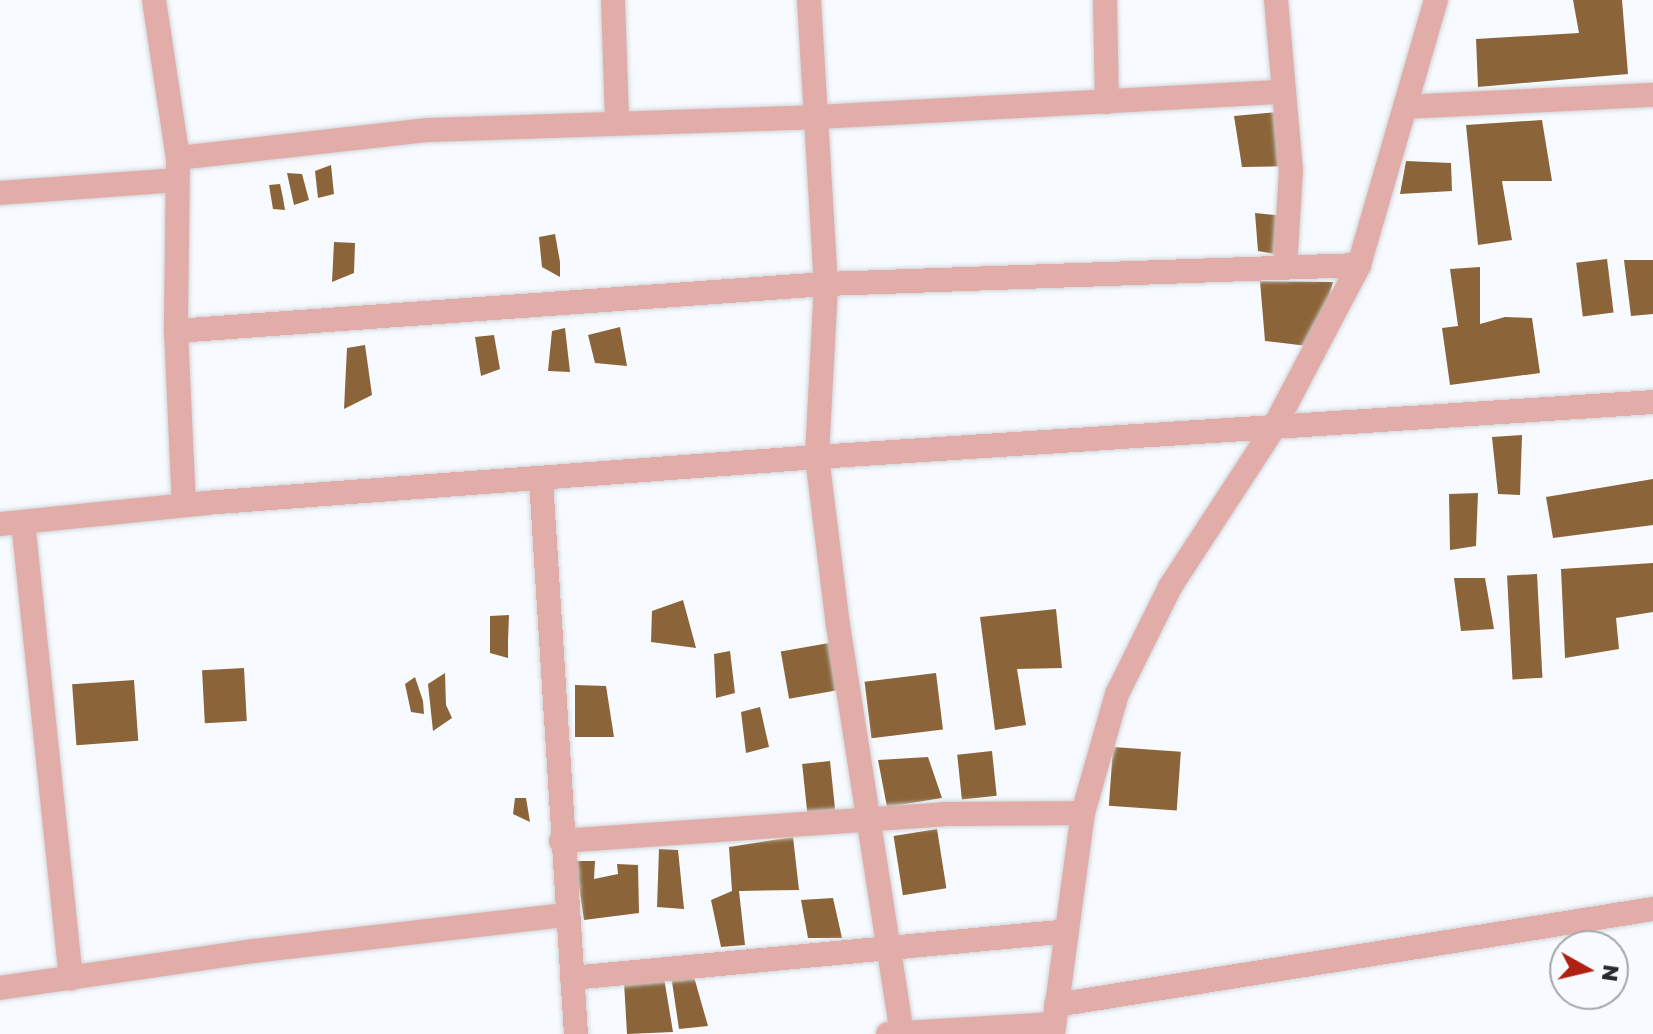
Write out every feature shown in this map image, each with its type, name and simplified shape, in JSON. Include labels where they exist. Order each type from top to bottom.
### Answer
[{"type":"street","points":[[154,0],[178,169],[176,331],[184,505]]},
{"type":"street","points":[[613,0],[617,122]]},
{"type":"street","points":[[809,0],[826,284],[817,457],[902,1033]]},
{"type":"street","points":[[1105,0],[1107,102]]},
{"type":"street","points":[[1276,0],[1291,170],[1285,267]]},
{"type":"street","points":[[1054,1021],[1083,813],[1117,694],[1170,587],[1273,429],[1359,265],[1436,0]]},
{"type":"street","points":[[0,193],[427,130],[816,117],[1283,92]]},
{"type":"street","points":[[1405,107],[1653,95]]},
{"type":"street","points":[[176,331],[826,284],[1359,265]]},
{"type":"street","points":[[71,978],[12,523],[184,505],[817,457],[1653,402]]},
{"type":"street","points":[[541,480],[561,841],[576,1034]]},
{"type":"street","points":[[561,841],[868,819],[1083,813]]},
{"type":"street","points":[[886,1034],[1054,1021],[1653,909]]},
{"type":"street","points":[[0,988],[567,915]]},
{"type":"street","points":[[572,978],[888,945],[1067,931]]},
{"type":"building","points":[[1573,0],[1622,0],[1628,74],[1478,87],[1476,39],[1579,33]]},
{"type":"building","points":[[1278,112],[1291,166],[1242,167],[1234,116]]},
{"type":"building","points":[[1542,120],[1552,181],[1502,181],[1512,240],[1478,245],[1466,125]]},
{"type":"building","points":[[1406,161],[1451,163],[1452,191],[1400,194]]},
{"type":"building","points":[[331,165],[334,194],[318,198],[315,171]]},
{"type":"building","points":[[287,173],[302,174],[309,200],[294,205]]},
{"type":"building","points":[[280,184],[285,210],[273,209],[269,185]]},
{"type":"building","points":[[1255,213],[1284,216],[1286,256],[1258,251]]},
{"type":"building","points":[[555,234],[560,277],[542,267],[539,237]]},
{"type":"building","points":[[334,242],[355,243],[354,273],[332,282]]},
{"type":"building","points":[[1607,259],[1614,313],[1583,316],[1576,263]]},
{"type":"building","points":[[1624,260],[1653,260],[1653,314],[1631,316]]},
{"type":"building","points":[[1480,267],[1480,324],[1505,317],[1532,318],[1540,373],[1450,385],[1442,328],[1458,326],[1450,269]]},
{"type":"building","points":[[1260,281],[1333,282],[1316,347],[1265,341]]},
{"type":"building","points":[[620,327],[627,366],[595,363],[588,335]]},
{"type":"building","points":[[565,328],[570,372],[548,371],[552,331]]},
{"type":"building","points":[[494,335],[500,369],[481,376],[475,337]]},
{"type":"building","points":[[365,345],[372,395],[344,409],[347,348]]},
{"type":"building","points":[[1522,435],[1520,495],[1498,494],[1492,437]]},
{"type":"building","points":[[1653,479],[1653,525],[1553,538],[1546,497]]},
{"type":"building","points":[[1478,493],[1476,546],[1450,550],[1449,494]]},
{"type":"building","points":[[1653,563],[1653,612],[1616,618],[1619,649],[1565,658],[1561,569]]},
{"type":"building","points":[[1537,574],[1542,678],[1512,679],[1507,576]]},
{"type":"building","points":[[1454,578],[1485,578],[1494,629],[1461,631]]},
{"type":"building","points":[[683,600],[696,648],[651,642],[652,611]]},
{"type":"building","points":[[1056,609],[1062,668],[1017,669],[1026,725],[995,730],[980,617]]},
{"type":"building","points":[[509,615],[508,658],[490,653],[490,616]]},
{"type":"building","points":[[829,643],[837,690],[789,699],[781,652]]},
{"type":"building","points":[[730,651],[735,693],[716,698],[714,654]]},
{"type":"building","points":[[244,668],[247,721],[205,723],[202,670]]},
{"type":"building","points":[[445,673],[446,705],[452,718],[433,731],[428,684]]},
{"type":"building","points":[[936,673],[943,730],[871,738],[865,682]]},
{"type":"building","points":[[415,677],[424,714],[411,712],[405,684]]},
{"type":"building","points":[[134,680],[138,741],[76,745],[72,684]]},
{"type":"building","points":[[575,685],[606,686],[614,737],[575,737]]},
{"type":"building","points":[[760,707],[769,747],[746,753],[741,712]]},
{"type":"building","points":[[1113,747],[1181,752],[1177,811],[1109,806]]},
{"type":"building","points":[[992,751],[997,796],[962,799],[957,755]]},
{"type":"building","points":[[928,757],[942,798],[887,807],[878,760]]},
{"type":"building","points":[[830,761],[835,810],[807,813],[802,764]]},
{"type":"building","points":[[515,798],[526,798],[530,822],[513,814]]},
{"type":"building","points":[[937,829],[946,888],[903,895],[894,836]]},
{"type":"building","points":[[793,837],[799,890],[739,891],[745,945],[721,947],[711,900],[732,891],[729,847]]},
{"type":"building","points":[[659,849],[678,850],[684,909],[657,907]]},
{"type":"building","points":[[575,861],[595,861],[594,879],[618,874],[617,864],[638,865],[639,913],[584,920]]},
{"type":"building","points":[[833,898],[842,938],[808,938],[801,900]]},
{"type":"building","points":[[671,975],[694,977],[708,1026],[679,1029]]},
{"type":"building","points":[[664,978],[673,1032],[627,1034],[624,982]]}]
